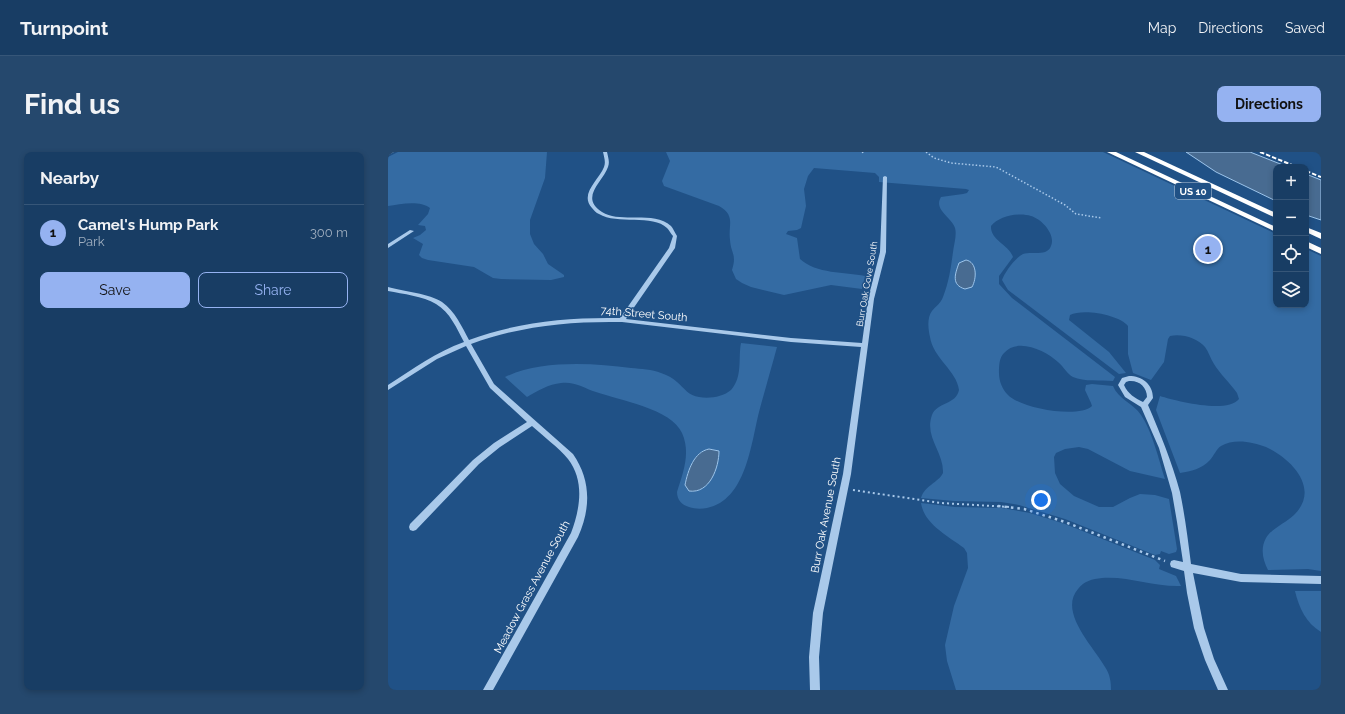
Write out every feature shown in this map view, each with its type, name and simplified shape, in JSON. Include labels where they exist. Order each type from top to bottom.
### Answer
[{"type":"highway","name":"US 10","points":[[1110,152],[1273,229]]},
{"type":"highway","name":"US 10","points":[[1138,152],[1273,215]]},
{"type":"highway","points":[[1309,230],[1321,236]]},
{"type":"highway","points":[[1309,245],[1321,251]]},
{"type":"street","points":[[388,154],[392,152]]},
{"type":"street","points":[[605,152],[608,159],[606,169],[590,194],[590,202],[593,207],[602,213],[613,217],[657,221],[668,226],[675,236],[672,248],[622,320]]},
{"type":"street","name":"Burr Oak Cove South","points":[[865,345],[871,299],[883,252],[885,177]]},
{"type":"street","points":[[388,246],[412,232]]},
{"type":"street","name":"Meadow Grass Avenue South","points":[[388,289],[420,296],[439,303],[452,315],[492,386],[570,456],[576,465],[583,485],[582,510],[579,524],[570,544],[488,690]]},
{"type":"street","name":"74th Street South","points":[[388,388],[428,362],[467,343],[490,334],[532,324],[571,321],[622,320],[791,340],[865,345]]},
{"type":"street","name":"Burr Oak Avenue South","points":[[815,690],[814,657],[818,613],[844,489],[865,345]]},
{"type":"street","points":[[1144,405],[1157,434],[1173,482],[1182,522],[1194,607],[1200,632],[1206,651],[1223,690]]},
{"type":"street","points":[[413,527],[476,462],[494,447],[532,422]]},
{"type":"street","points":[[1174,564],[1241,578],[1321,580]]},
{"type":"path","points":[[926,152],[933,158],[943,162],[996,167],[1065,205],[1074,213],[1102,218]]},
{"type":"path","points":[[844,489],[941,503],[1007,506],[1024,509],[1065,522],[1174,564]]},
{"type":"shaded area","points":[[398,152],[547,152],[545,178],[530,220],[530,234],[534,244],[543,254],[548,264],[564,275],[564,277],[551,280],[493,278],[474,267],[422,258],[419,255],[423,244],[413,238],[426,230],[425,226],[418,225],[428,214],[430,208],[415,203],[388,206],[388,157]]},
{"type":"shaded area","points":[[666,152],[1103,152],[1273,233],[1273,308],[1309,308],[1309,250],[1321,256],[1321,571],[1308,569],[1268,570],[1263,554],[1264,542],[1272,531],[1294,515],[1302,505],[1305,495],[1304,485],[1300,475],[1293,466],[1275,452],[1266,447],[1255,444],[1238,441],[1232,442],[1219,447],[1207,463],[1200,468],[1180,473],[1156,410],[1160,396],[1177,401],[1213,406],[1224,406],[1239,399],[1237,393],[1216,368],[1202,344],[1194,339],[1184,336],[1170,336],[1168,339],[1164,362],[1151,380],[1133,373],[1128,354],[1128,326],[1124,322],[1101,314],[1083,312],[1070,315],[1069,320],[1109,352],[1126,373],[1119,374],[1008,290],[1002,280],[1014,262],[1023,254],[1043,253],[1049,249],[1052,242],[1050,232],[1039,220],[1031,216],[1021,214],[1004,217],[991,226],[993,235],[1008,249],[1013,257],[999,276],[999,284],[1012,298],[1115,377],[1113,381],[1077,379],[1071,376],[1053,358],[1039,350],[1032,347],[1017,346],[1010,348],[1001,357],[999,373],[1001,385],[1008,395],[1014,400],[1036,408],[1062,412],[1085,410],[1092,406],[1085,390],[1086,385],[1092,384],[1113,386],[1122,398],[1138,411],[1149,429],[1165,479],[1130,471],[1088,449],[1079,447],[1065,449],[1056,453],[1054,457],[1055,473],[1060,484],[1074,496],[1099,507],[1113,507],[1140,494],[1155,495],[1169,499],[1177,549],[1176,552],[1169,554],[1161,551],[1160,554],[1155,555],[1065,519],[1019,505],[1001,502],[954,501],[921,498],[925,490],[943,473],[941,458],[930,430],[932,415],[934,411],[954,398],[959,390],[954,377],[932,345],[928,323],[930,314],[941,301],[947,286],[956,237],[955,228],[941,210],[939,202],[941,197],[967,193],[969,190],[879,182],[879,177],[875,173],[814,168],[808,176],[804,189],[806,206],[801,228],[788,231],[786,234],[797,238],[800,259],[807,264],[831,272],[865,276],[862,289],[831,285],[784,295],[751,287],[736,279],[732,270],[734,257],[731,245],[730,221],[728,213],[719,206],[664,186],[662,181],[670,161]]},
{"type":"shaded area","points":[[1186,152],[1250,152],[1280,164],[1273,164],[1273,200],[1216,172]]},
{"type":"shaded area","points":[[1309,175],[1321,180],[1321,220],[1309,216]]},
{"type":"shaded area","points":[[966,260],[970,261],[974,267],[975,279],[972,287],[965,289],[958,285],[955,279],[959,263]]},
{"type":"shaded area","points":[[741,343],[777,347],[745,469],[738,483],[730,494],[720,503],[707,508],[691,508],[680,502],[677,492],[685,463],[685,440],[676,425],[668,418],[644,406],[570,383],[552,385],[527,397],[505,377],[534,368],[567,364],[646,369],[658,372],[674,379],[692,395],[703,398],[711,398],[728,392],[735,385],[739,373]],"holes":[[[713,449],[703,487],[693,492],[685,485],[686,479],[690,466],[697,456],[701,452]]]},
{"type":"shaded area","points":[[709,449],[719,451],[719,457],[712,478],[703,488],[696,491],[689,491],[685,485],[692,462],[699,454]]},
{"type":"shaded area","points":[[921,503],[955,507],[1002,508],[1030,513],[1065,524],[1155,560],[1160,565],[1159,569],[1176,576],[1181,586],[1102,578],[1088,581],[1078,589],[1073,598],[1072,608],[1075,619],[1086,640],[1107,670],[1110,678],[1111,690],[956,690],[947,661],[945,645],[954,606],[968,568],[967,553],[964,548],[944,534],[932,523],[923,510]]},
{"type":"shaded area","points":[[1295,591],[1321,591],[1321,632],[1307,620]]},
{"type":"railway","points":[[1260,152],[1290,164]]},
{"type":"railway","points":[[1309,172],[1321,177]]},
{"type":"place","name":"Camel's Hump Park","points":[[1208,249]]}]
